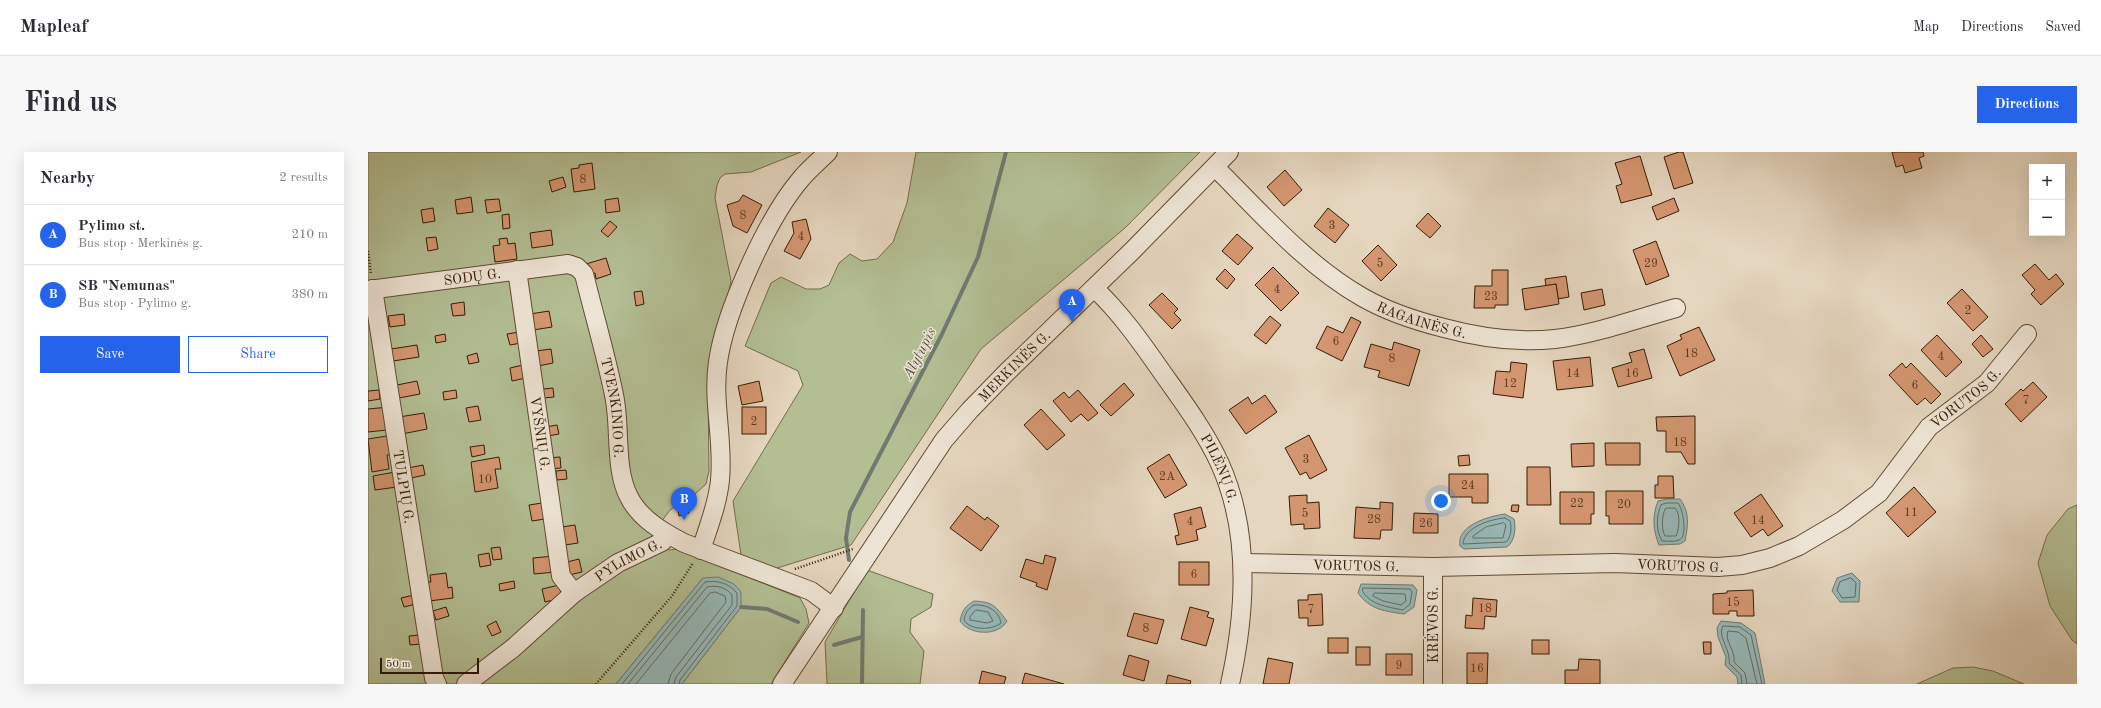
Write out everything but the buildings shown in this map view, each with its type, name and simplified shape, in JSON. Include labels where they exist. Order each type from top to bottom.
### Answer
[{"type":"street","points":[[701,550],[720,482],[717,387],[718,363],[722,342],[740,290],[774,219],[800,180],[828,152]]},
{"type":"street","name":"MERKINĖS G.","points":[[782,684],[834,608],[944,440],[970,410],[1006,373],[1094,288],[1229,152]]},
{"type":"street","name":"RAGAINĖS G.","points":[[1215,167],[1278,230],[1315,263],[1342,284],[1380,306],[1418,321],[1471,335],[1507,340],[1530,341],[1579,335],[1676,308]]},
{"type":"street","name":"SODŲ G.","points":[[370,290],[568,264],[577,267]]},
{"type":"street","name":"TVENKINIO G.","points":[[577,267],[584,274],[614,396],[622,478],[628,496],[637,511],[668,535]]},
{"type":"street","name":"VYŠNIŲ G.","points":[[517,270],[561,576],[574,593]]},
{"type":"street","name":"PILĖNŲ G.","points":[[1094,288],[1104,298],[1149,354],[1183,403],[1220,464],[1236,517],[1243,563],[1242,613],[1230,684]]},
{"type":"street","name":"TULPIŲ G.","points":[[370,290],[434,678],[437,684]]},
{"type":"street","name":"VORUTOS G.","points":[[1243,563],[1433,566],[1615,563],[1718,567],[1742,565],[1770,558],[1806,542],[1843,520],[1879,493],[1929,427],[1987,382],[2028,334]]},
{"type":"street","name":"PYLIMO G.","points":[[466,684],[512,649],[574,593],[618,563],[662,542],[668,535],[701,550],[811,591],[834,608]]},
{"type":"street","name":"KRĖVOS G.","points":[[1433,566],[1433,684]]},
{"type":"path","points":[[368,251],[370,290]]},
{"type":"path","points":[[772,576],[857,548]]},
{"type":"path","points":[[596,684],[672,596],[701,550]]},
{"type":"green space","points":[[368,152],[801,152],[751,172],[725,174],[720,178],[717,185],[715,198],[731,281],[708,390],[709,471],[706,484],[694,495],[670,510],[661,522],[669,550],[680,549],[800,598],[806,609],[809,623],[771,684],[682,684],[741,607],[703,578],[616,684],[368,684]]},
{"type":"green space","points":[[916,152],[1200,152],[1125,228],[981,349],[851,545],[774,569],[741,555],[733,501],[803,385],[798,371],[745,346],[771,283],[781,277],[806,289],[820,289],[829,285],[839,263],[850,254],[862,261],[877,259],[893,242],[907,203]]},
{"type":"green space","points":[[2077,505],[2077,644],[2072,640],[2050,606],[2038,563],[2047,535],[2068,509]]},
{"type":"green space","points":[[867,570],[933,594],[931,607],[911,619],[910,632],[924,651],[920,684],[827,684],[825,642]]},
{"type":"green space","points":[[1973,667],[1993,671],[2024,684],[1917,684],[1953,668]]},
{"type":"water","points":[[1680,499],[1687,514],[1685,541],[1680,544],[1659,545],[1657,539],[1654,528],[1656,507],[1658,501]]},
{"type":"water","points":[[1505,514],[1514,519],[1515,526],[1512,541],[1507,547],[1464,549],[1460,546],[1460,539],[1463,532],[1469,527],[1483,519]]},
{"type":"water","points":[[1852,573],[1860,581],[1859,602],[1840,602],[1832,591],[1837,578]]},
{"type":"water","points":[[718,577],[734,584],[741,592],[741,607],[682,684],[616,684],[703,578]]},
{"type":"water","points":[[1361,584],[1413,585],[1417,590],[1414,607],[1404,614],[1378,609],[1363,599],[1358,593]]},
{"type":"water","points":[[974,601],[986,602],[994,606],[1007,621],[1003,626],[991,632],[976,631],[964,626],[960,621],[964,609]]},
{"type":"water","points":[[1721,621],[1741,623],[1755,633],[1765,684],[1738,684],[1737,677],[1725,665],[1726,657],[1718,637],[1717,628]]},
{"type":"waterway","name":"Alytupis","points":[[849,560],[846,538],[850,512],[942,334],[978,257],[1006,152]]},
{"type":"waterway","points":[[741,607],[767,609],[798,622]]},
{"type":"waterway","name":"Alytupis","points":[[862,684],[863,610]]},
{"type":"waterway","points":[[834,645],[862,637]]},
{"type":"place","name":"Pylimo st.","points":[[1072,322]]},
{"type":"place","name":"SB \"Nemunas\"","points":[[684,520]]}]
